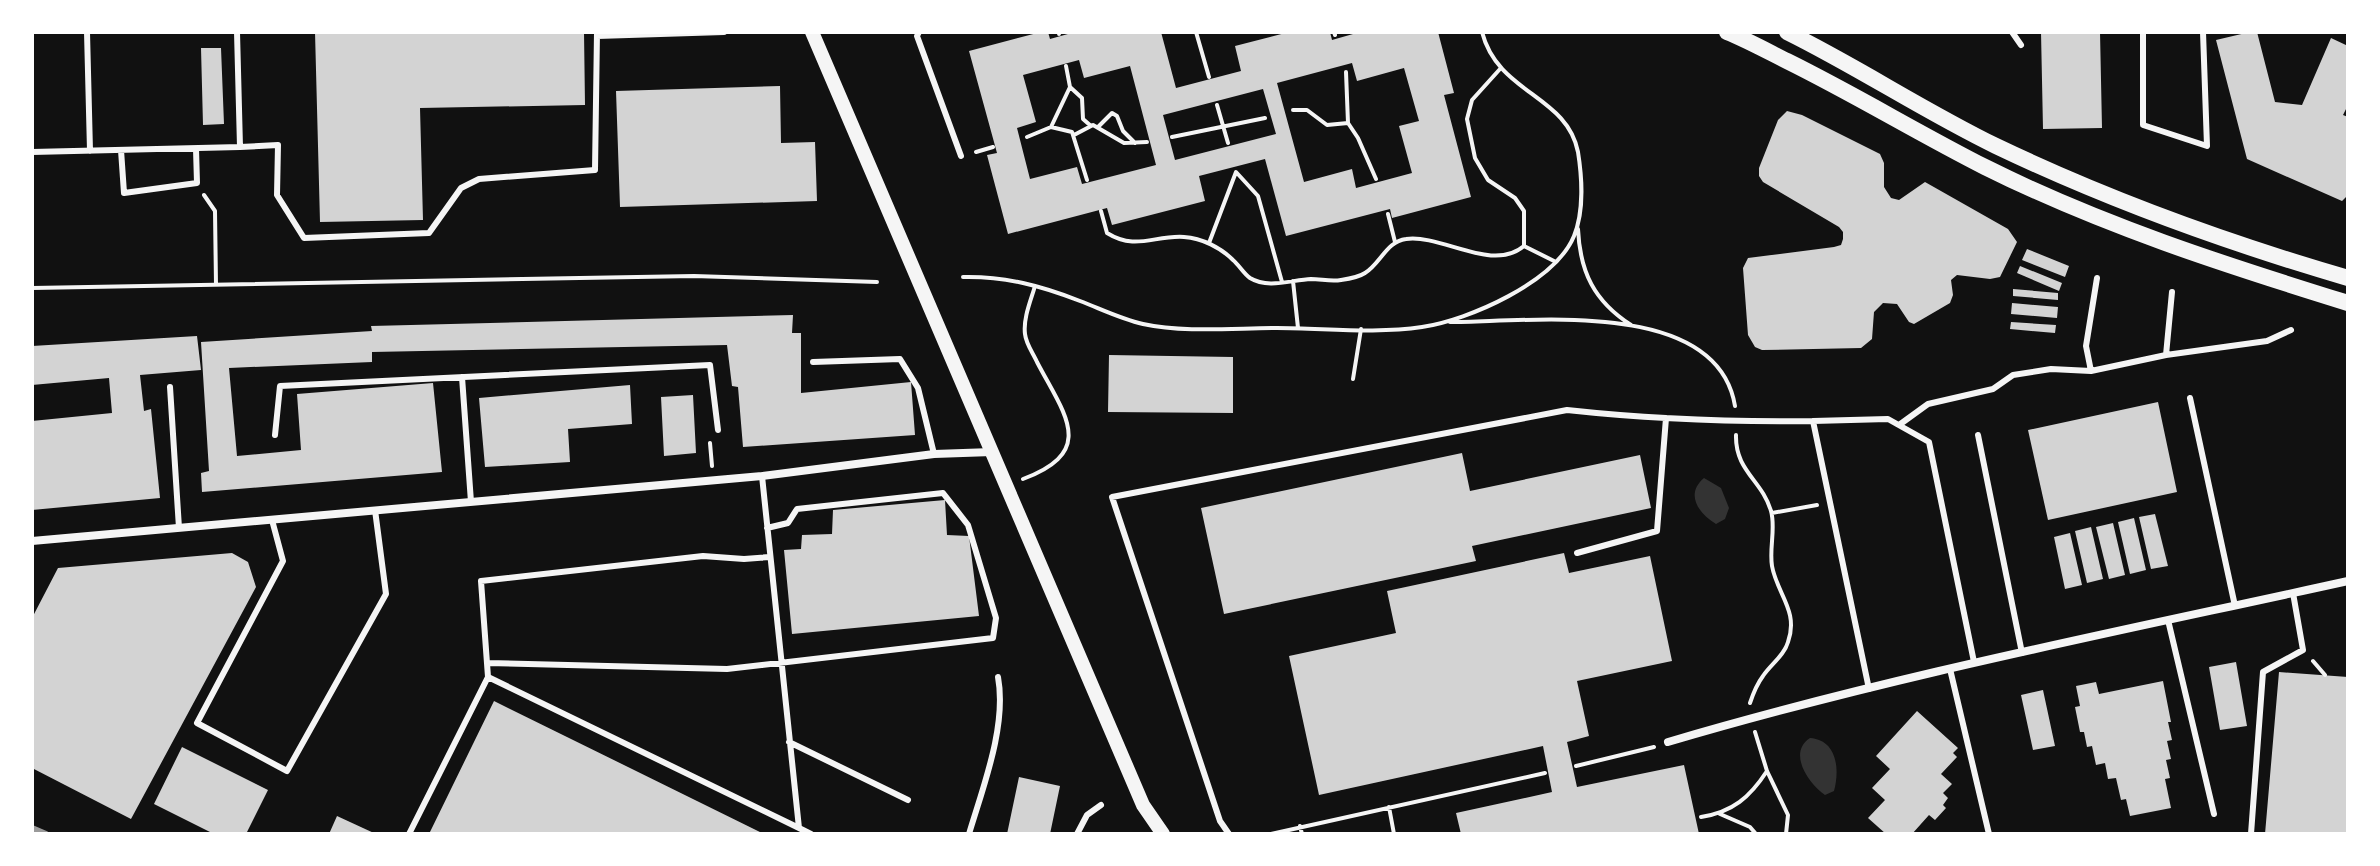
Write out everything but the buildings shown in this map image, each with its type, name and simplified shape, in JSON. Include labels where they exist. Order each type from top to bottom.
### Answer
[{"type":"main road","points":[[1727,32],[1832,83],[1988,169],[2099,217],[2246,271],[2348,303]]},
{"type":"main road","points":[[1787,32],[1993,145],[2114,199],[2295,263],[2348,278]]},
{"type":"street","points":[[812,32],[1143,805],[1163,834]]},
{"type":"street","points":[[32,541],[762,476],[934,454],[993,452]]},
{"type":"street","points":[[1668,742],[1750,718],[1974,662],[2348,581]]},
{"type":"lane","points":[[87,32],[90,151]]},
{"type":"lane","points":[[237,32],[240,147]]},
{"type":"lane","points":[[32,152],[278,145],[277,195],[304,238],[429,233],[461,188],[479,179],[595,170],[597,34],[724,32]]},
{"type":"lane","points":[[919,32],[917,36],[961,156]]},
{"type":"lane","points":[[2012,32],[2021,45]]},
{"type":"lane","points":[[2143,32],[2143,125],[2207,146],[2203,32]]},
{"type":"lane","points":[[121,150],[124,193],[197,183],[196,149]]},
{"type":"lane","points":[[2091,371],[2086,346],[2097,278]]},
{"type":"lane","points":[[2166,355],[2172,292]]},
{"type":"lane","points":[[1899,425],[1928,404],[1993,389],[2013,375],[2051,369],[2091,371],[2166,355],[2267,341],[2291,330]]},
{"type":"lane","points":[[813,362],[900,359],[918,388],[934,454]]},
{"type":"lane","points":[[275,435],[280,386],[710,365],[718,430]]},
{"type":"lane","points":[[462,377],[471,502]]},
{"type":"lane","points":[[170,387],[179,528]]},
{"type":"lane","points":[[2190,398],[2235,606]]},
{"type":"lane","points":[[1229,834],[1220,821],[1112,497],[1567,410],[1622,417],[1736,422],[1888,419],[1929,442],[1974,662]]},
{"type":"lane","points":[[1577,553],[1657,531],[1666,418]]},
{"type":"lane","points":[[1813,421],[1869,689]]},
{"type":"lane","points":[[1978,435],[2022,653]]},
{"type":"lane","points":[[762,476],[799,828]]},
{"type":"lane","points":[[487,663],[727,669],[993,638],[996,618],[968,525],[943,493],[797,509],[788,523],[767,528]]},
{"type":"lane","points":[[272,520],[283,561],[197,723],[287,771],[386,594],[375,510]]},
{"type":"lane","points":[[409,834],[488,677],[481,581],[703,556],[770,557]]},
{"type":"lane","points":[[2251,834],[2263,672],[2303,650],[2293,593]]},
{"type":"lane","points":[[2168,620],[2214,814]]},
{"type":"lane","points":[[1950,669],[1989,834]]},
{"type":"lane","points":[[488,677],[811,834]]},
{"type":"lane","points":[[969,834],[991,761],[1001,696],[998,677]]},
{"type":"lane","points":[[789,742],[908,800]]},
{"type":"lane","points":[[1077,834],[1087,815],[1101,805]]},
{"type":"path","points":[[1196,32],[1209,77]]},
{"type":"path","points":[[1482,32],[1489,53],[1500,69],[1548,105],[1574,139],[1578,153],[1580,196],[1579,251],[1586,277],[1602,301],[1633,326]]},
{"type":"path","points":[[1051,127],[1070,87],[1066,66]]},
{"type":"path","points":[[1500,69],[1472,100],[1467,119],[1475,158],[1488,180],[1515,198],[1524,211],[1524,246]]},
{"type":"path","points":[[1346,72],[1348,123],[1376,179]]},
{"type":"path","points":[[1070,87],[1082,98],[1083,119],[1091,126],[1124,143],[1147,142]]},
{"type":"path","points":[[1217,105],[1228,143]]},
{"type":"path","points":[[1293,110],[1307,110],[1327,125],[1348,123]]},
{"type":"path","points":[[1098,127],[1112,113],[1135,143]]},
{"type":"path","points":[[1172,137],[1265,118]]},
{"type":"path","points":[[1074,135],[1091,126]]},
{"type":"path","points":[[1027,137],[1051,127],[1062,128],[1074,135],[1087,180]]},
{"type":"path","points":[[1209,243],[1236,172],[1258,196],[1282,282]]},
{"type":"path","points":[[197,183],[215,211],[216,285]]},
{"type":"path","points":[[1101,211],[1107,233],[1131,244],[1185,237],[1209,243],[1231,258],[1250,278],[1269,284],[1337,281],[1364,273],[1395,242],[1408,238],[1500,255],[1515,253],[1524,246]]},
{"type":"path","points":[[1388,214],[1395,242]]},
{"type":"path","points":[[1447,322],[1503,299],[1532,281],[1555,262],[1570,244],[1578,224]]},
{"type":"path","points":[[1524,246],[1555,262]]},
{"type":"path","points":[[32,288],[694,276],[877,282]]},
{"type":"path","points":[[963,277],[988,276],[1035,286],[1143,324],[1163,327],[1399,329],[1447,322],[1582,320],[1660,331],[1700,348],[1726,381],[1734,402],[1735,448],[1739,461],[1772,513],[1772,563],[1789,607],[1791,632],[1784,651],[1759,683],[1750,702],[1750,718],[1767,771],[1788,815],[1786,834]]},
{"type":"path","points":[[1293,281],[1298,328]]},
{"type":"path","points":[[1007,485],[1045,471],[1058,462],[1069,437],[1067,421],[1025,336],[1026,318],[1035,286]]},
{"type":"path","points":[[1353,379],[1361,329]]},
{"type":"path","points":[[713,480],[710,439],[718,430]]},
{"type":"path","points":[[1772,513],[1830,503]]},
{"type":"path","points":[[1576,766],[1624,756],[1668,742]]},
{"type":"path","points":[[1701,817],[1720,814],[1752,793],[1767,771]]},
{"type":"path","points":[[1271,834],[1545,773]]},
{"type":"path","points":[[1389,807],[1394,834]]},
{"type":"path","points":[[1720,814],[1750,827],[1756,834]]},
{"type":"path","points":[[1300,826],[1302,834]]},
{"type":"shaded area","points":[[1704,478],[1721,488],[1729,508],[1725,519],[1716,524],[1696,503],[1695,490]]},
{"type":"shaded area","points":[[1810,738],[1826,744],[1834,757],[1837,774],[1834,791],[1825,795],[1807,776],[1800,760],[1803,744]]},
{"type":"railway","points":[[32,828],[46,834]]}]
